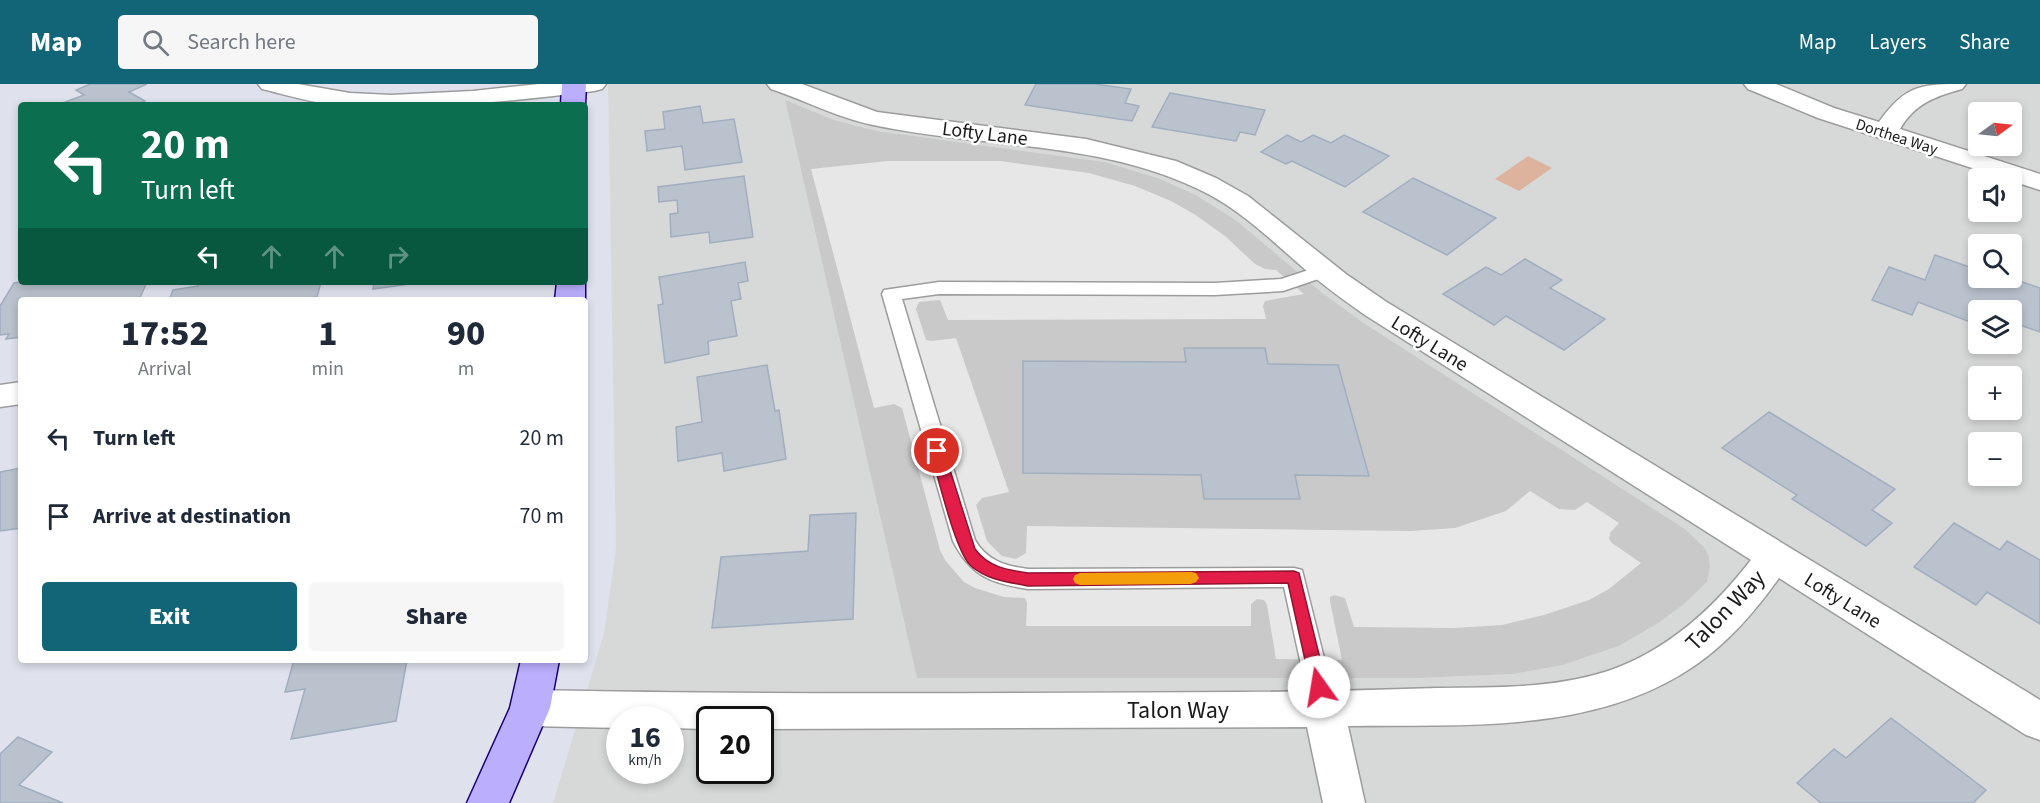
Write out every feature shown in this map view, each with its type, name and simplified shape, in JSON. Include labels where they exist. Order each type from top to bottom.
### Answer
[{"type":"main road","points":[[488,803],[530,708],[539,663]]},
{"type":"street","points":[[270,84],[321,95],[407,102],[579,90]]},
{"type":"street","name":"Lofty Lane","points":[[778,84],[836,107],[877,119],[1093,146],[1178,170],[1237,200],[1284,235],[1324,271],[1411,331],[2040,722]]},
{"type":"street","name":"Dorthea Way","points":[[1756,84],[1826,113],[2040,182]]},
{"type":"street","points":[[1885,133],[1902,106],[1927,93],[1954,84]]},
{"type":"street","points":[[0,396],[18,393]]},
{"type":"street","name":"Talon Way","points":[[530,708],[646,711],[1324,710],[1569,699],[1606,689],[1646,674],[1689,650],[1711,632],[1754,585],[1774,558]]},
{"type":"street","points":[[1324,710],[1344,803]]},
{"type":"lane","points":[[1324,271],[1283,285],[1215,289],[939,288],[891,294],[964,541],[976,561],[998,574],[1028,579],[1294,577],[1324,710]]},
{"type":"shaded area","points":[[608,84],[2040,84],[2040,803],[553,803],[604,633],[616,548]],"holes":[[[785,101],[834,120],[877,131],[1105,162],[1158,178],[1196,195],[1237,221],[1320,291],[1362,322],[1685,529],[1705,548],[1709,557],[1707,582],[1684,604],[1660,622],[1619,646],[1563,665],[1513,674],[1418,678],[917,678]]]},
{"type":"shaded area","points":[[785,100],[834,120],[877,131],[1105,162],[1158,178],[1196,195],[1237,221],[1320,291],[1362,322],[1685,529],[1705,548],[1709,557],[1707,582],[1684,604],[1660,622],[1619,646],[1563,665],[1513,674],[1418,678],[917,678]]},
{"type":"shaded area","points":[[1528,156],[1552,168],[1519,191],[1495,179]]},
{"type":"shaded area","points":[[888,161],[1000,161],[1089,173],[1135,186],[1171,201],[1194,214],[1225,236],[1255,264],[1265,269],[1276,270],[1304,294],[1265,301],[1263,306],[1266,319],[948,320],[940,300],[919,302],[916,309],[926,340],[956,338],[1009,492],[982,498],[976,505],[987,541],[1002,556],[1016,559],[1026,553],[1027,526],[1411,531],[1455,528],[1506,511],[1530,491],[1559,509],[1575,510],[1587,502],[1619,523],[1610,533],[1609,539],[1641,563],[1609,589],[1589,600],[1544,615],[1502,625],[1454,628],[1354,627],[1345,598],[1334,595],[1330,597],[1330,601],[1342,660],[1276,659],[1267,605],[1264,600],[1257,599],[1251,604],[1251,626],[1026,626],[1027,603],[1025,598],[1004,597],[975,588],[964,582],[945,560],[940,550],[902,408],[894,404],[874,408],[811,169]]},
{"type":"building","points":[[90,84],[147,84],[129,92],[145,101],[143,102],[65,102],[84,95],[76,90]]},
{"type":"building","points":[[1036,84],[1095,84],[1131,89],[1125,103],[1139,106],[1132,121],[1025,105]]},
{"type":"building","points":[[1170,93],[1265,110],[1255,135],[1240,132],[1236,141],[1152,127]]},
{"type":"building","points":[[700,106],[703,123],[734,119],[742,162],[685,170],[682,146],[647,151],[645,131],[665,129],[663,112]]},
{"type":"building","points":[[1287,135],[1301,142],[1313,135],[1331,143],[1344,135],[1389,156],[1345,187],[1292,161],[1286,164],[1261,152]]},
{"type":"building","points":[[744,176],[753,237],[710,243],[709,232],[671,237],[670,214],[678,213],[677,200],[659,202],[658,187]]},
{"type":"building","points":[[1413,178],[1496,218],[1447,255],[1363,212]]},
{"type":"building","points":[[1935,255],[1968,267],[1968,288],[2022,288],[2022,282],[2040,288],[2040,332],[2022,326],[2022,300],[1968,300],[1968,321],[1918,302],[1912,315],[1872,300],[1889,267],[1925,280]]},
{"type":"building","points":[[1525,259],[1562,280],[1550,288],[1605,319],[1564,350],[1506,316],[1494,325],[1443,294],[1486,267],[1501,275]]},
{"type":"building","points":[[745,262],[748,281],[738,283],[741,299],[731,301],[737,336],[708,341],[709,354],[665,363],[658,305],[663,304],[659,277]]},
{"type":"building","points":[[18,282],[18,285],[146,285],[140,297],[18,297],[18,337],[6,339],[9,334],[0,335],[0,306],[14,283]]},
{"type":"building","points":[[320,285],[317,297],[170,297],[173,290],[198,286]]},
{"type":"building","points":[[374,285],[402,285],[373,289]]},
{"type":"building","points":[[1184,348],[1265,348],[1268,364],[1338,365],[1369,476],[1295,475],[1300,499],[1204,499],[1201,475],[1023,473],[1023,361],[1186,362]]},
{"type":"building","points":[[767,365],[775,411],[779,410],[786,459],[724,471],[722,453],[678,461],[676,427],[702,422],[697,377]]},
{"type":"building","points":[[1769,412],[1895,489],[1872,510],[1892,523],[1866,546],[1792,499],[1797,495],[1722,448]]},
{"type":"building","points":[[18,469],[18,528],[0,531],[0,472]]},
{"type":"building","points":[[856,513],[853,619],[712,628],[721,557],[808,551],[810,515]]},
{"type":"building","points":[[1954,523],[2000,550],[2007,541],[2040,560],[2040,624],[1987,592],[1976,605],[1914,567]]},
{"type":"building","points":[[293,663],[406,663],[396,721],[291,739],[305,689],[285,692]]},
{"type":"building","points":[[1891,718],[1986,790],[1973,803],[1821,803],[1797,783],[1834,749],[1846,758]]},
{"type":"building","points":[[18,737],[52,752],[19,785],[63,803],[0,803],[0,754]]},
{"type":"slow traffic","points":[[1080,579],[1191,578]]},
{"type":"route","points":[[937,451],[968,551],[986,569],[998,574],[1028,579],[1294,577],[1319,687]]}]
